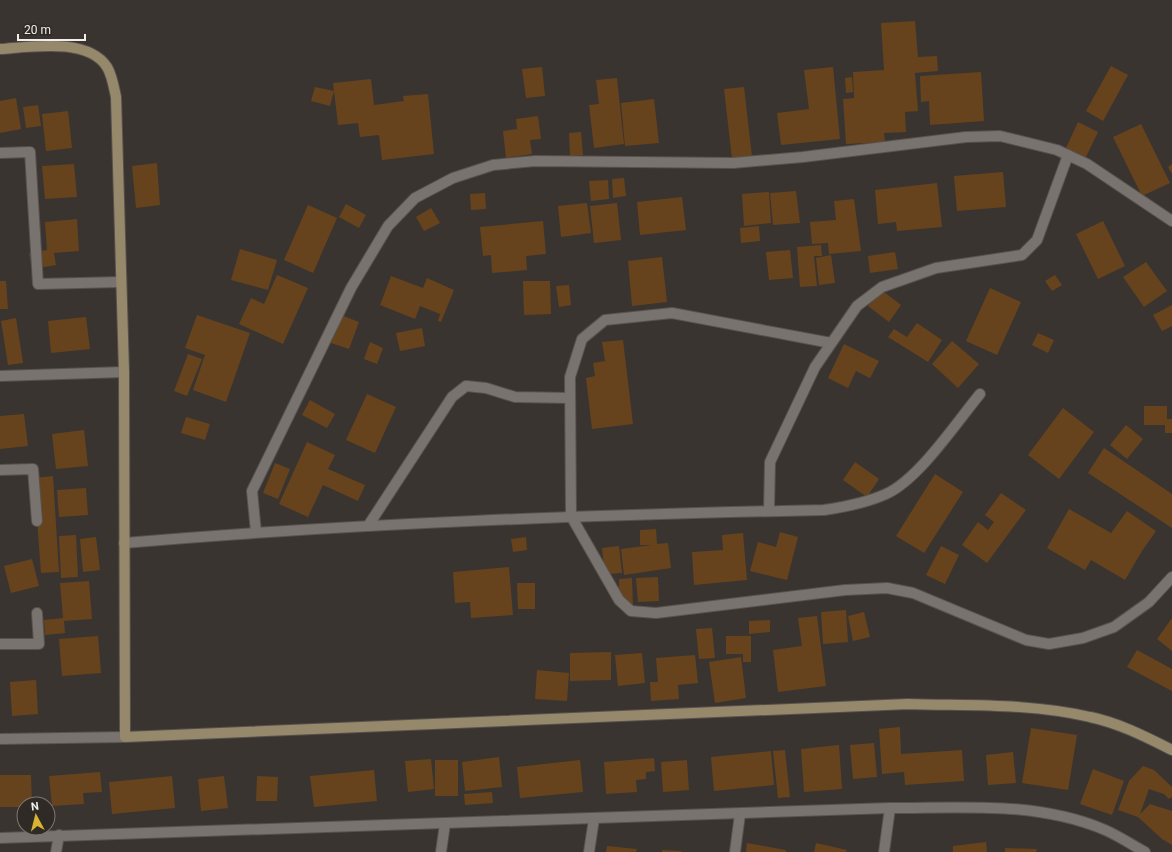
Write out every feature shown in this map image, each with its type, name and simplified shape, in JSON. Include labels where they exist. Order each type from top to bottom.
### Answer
[{"type":"street","points":[[0,49],[60,45],[89,52],[107,67],[116,97],[124,372],[125,737]]},
{"type":"street","points":[[256,532],[252,492],[351,288],[388,226],[415,198],[453,178],[493,165],[535,161],[733,163],[803,157],[966,137],[1000,136],[1057,150],[1087,164],[1172,221]]},
{"type":"street","points":[[0,153],[30,152],[38,284],[121,282]]},
{"type":"street","points":[[769,511],[770,462],[815,367],[857,306],[882,287],[936,268],[1022,256],[1037,240],[1068,155]]},
{"type":"street","points":[[831,343],[672,313],[605,320],[582,339],[570,376],[571,516],[619,600],[631,611],[656,613],[845,590],[887,588],[914,593],[1026,640],[1049,644],[1083,638],[1114,627],[1149,602],[1172,577]]},
{"type":"street","points":[[0,376],[124,372]]},
{"type":"street","points":[[368,526],[452,397],[466,386],[486,388],[516,397],[570,398]]},
{"type":"street","points":[[124,543],[256,532],[368,526],[571,516],[824,510],[854,506],[887,493],[915,474],[980,394]]},
{"type":"street","points":[[0,470],[33,469],[37,520]]},
{"type":"street","points":[[0,644],[39,644],[37,613]]},
{"type":"street","points":[[0,739],[125,737],[908,704],[1046,709],[1092,717],[1139,734],[1172,750]]},
{"type":"street","points":[[884,852],[890,808]]},
{"type":"street","points":[[0,838],[890,808],[1019,808],[1064,816],[1106,830],[1145,852]]},
{"type":"street","points":[[735,852],[740,814]]},
{"type":"street","points":[[589,852],[594,819]]},
{"type":"street","points":[[441,852],[445,824]]},
{"type":"street","points":[[56,852],[59,835]]},
{"type":"building","points":[[915,21],[918,57],[937,56],[938,71],[915,73],[918,111],[905,112],[906,132],[884,133],[885,142],[846,144],[843,99],[854,98],[853,72],[884,70],[881,23]]},
{"type":"building","points":[[1111,66],[1128,75],[1103,121],[1086,111]]},
{"type":"building","points":[[542,67],[545,96],[526,98],[522,69]]},
{"type":"building","points":[[833,67],[840,139],[781,145],[777,113],[809,109],[804,70]]},
{"type":"building","points":[[981,72],[984,121],[930,125],[929,101],[921,102],[920,76]]},
{"type":"building","points":[[852,77],[853,92],[846,93],[845,78]]},
{"type":"building","points":[[617,78],[624,144],[594,148],[589,105],[599,104],[596,80]]},
{"type":"building","points":[[371,79],[374,105],[404,101],[403,96],[428,94],[434,154],[382,160],[379,135],[360,137],[358,123],[338,125],[333,83]]},
{"type":"building","points":[[315,87],[334,91],[330,106],[311,101]]},
{"type":"building","points":[[744,87],[752,157],[732,159],[724,89]]},
{"type":"building","points":[[16,98],[21,129],[0,133],[0,101]]},
{"type":"building","points":[[654,99],[659,143],[625,146],[621,103]]},
{"type":"building","points":[[38,105],[41,126],[26,128],[23,107]]},
{"type":"building","points":[[68,111],[72,148],[46,151],[42,114]]},
{"type":"building","points":[[538,116],[541,139],[530,140],[532,154],[506,158],[503,131],[517,129],[516,119]]},
{"type":"building","points":[[1078,122],[1098,132],[1085,159],[1065,150]]},
{"type":"building","points":[[1141,124],[1170,183],[1142,196],[1113,137]]},
{"type":"building","points":[[581,132],[583,155],[570,156],[569,133]]},
{"type":"building","points":[[157,163],[160,205],[136,208],[132,166]]},
{"type":"building","points":[[74,164],[77,197],[45,199],[42,166]]},
{"type":"building","points":[[1172,164],[1172,174],[1168,167]]},
{"type":"building","points":[[1003,172],[1006,207],[957,211],[954,176]]},
{"type":"building","points":[[624,178],[626,196],[613,198],[612,179]]},
{"type":"building","points":[[608,180],[609,199],[591,201],[589,181]]},
{"type":"building","points":[[937,183],[942,227],[897,231],[896,222],[878,224],[875,190]]},
{"type":"building","points":[[796,191],[800,223],[773,225],[770,193]]},
{"type":"building","points":[[769,192],[771,223],[744,226],[742,194]]},
{"type":"building","points":[[485,193],[486,209],[471,210],[470,194]]},
{"type":"building","points":[[682,197],[686,230],[640,235],[637,202]]},
{"type":"building","points":[[854,199],[861,251],[829,254],[828,243],[812,244],[810,222],[836,220],[834,201]]},
{"type":"building","points":[[587,203],[591,233],[561,237],[558,206]]},
{"type":"building","points":[[617,203],[621,240],[594,243],[590,206]]},
{"type":"building","points":[[346,204],[366,215],[359,228],[339,217]]},
{"type":"building","points":[[308,205],[337,218],[313,273],[284,260]]},
{"type":"building","points":[[431,208],[440,223],[424,231],[416,217]]},
{"type":"building","points":[[77,219],[79,251],[54,253],[56,265],[32,269],[29,253],[47,250],[45,222]]},
{"type":"building","points":[[543,221],[546,254],[526,256],[527,270],[492,273],[491,255],[483,256],[480,227]]},
{"type":"building","points":[[1103,221],[1125,266],[1098,279],[1076,234]]},
{"type":"building","points":[[759,226],[760,241],[741,243],[740,228]]},
{"type":"building","points":[[821,245],[822,256],[814,256],[817,286],[800,287],[797,247]]},
{"type":"building","points":[[240,249],[277,260],[268,290],[231,280]]},
{"type":"building","points":[[790,250],[793,278],[769,280],[766,252]]},
{"type":"building","points":[[895,252],[898,269],[870,273],[868,256]]},
{"type":"building","points":[[831,255],[835,283],[819,285],[816,258]]},
{"type":"building","points":[[662,257],[667,302],[632,306],[628,261]]},
{"type":"building","points":[[1146,262],[1167,291],[1144,307],[1123,277]]},
{"type":"building","points":[[277,275],[308,288],[283,344],[239,324],[251,298],[264,304]]},
{"type":"building","points":[[1055,275],[1062,285],[1052,291],[1045,281]]},
{"type":"building","points":[[391,276],[423,288],[427,278],[454,290],[441,322],[438,321],[440,314],[420,306],[415,319],[380,305]]},
{"type":"building","points":[[0,281],[6,281],[8,309],[0,309]]},
{"type":"building","points":[[523,281],[550,281],[551,314],[524,315]]},
{"type":"building","points":[[569,285],[571,305],[559,307],[556,286]]},
{"type":"building","points":[[990,288],[1021,302],[997,355],[966,341]]},
{"type":"building","points":[[880,289],[901,305],[889,322],[868,306]]},
{"type":"building","points":[[1172,305],[1172,326],[1162,331],[1153,315]]},
{"type":"building","points":[[197,315],[250,333],[226,402],[193,390],[205,355],[185,348]]},
{"type":"building","points":[[341,315],[359,322],[349,349],[331,343]]},
{"type":"building","points":[[86,317],[90,349],[51,353],[48,321]]},
{"type":"building","points":[[16,318],[23,363],[8,365],[1,321]]},
{"type":"building","points":[[917,323],[942,340],[928,362],[888,337],[894,329],[907,337]]},
{"type":"building","points":[[422,328],[425,346],[400,351],[396,333]]},
{"type":"building","points":[[1038,333],[1054,340],[1048,353],[1032,345]]},
{"type":"building","points":[[623,340],[633,424],[592,429],[586,378],[595,376],[593,363],[605,361],[602,342]]},
{"type":"building","points":[[952,341],[979,364],[958,388],[932,364]]},
{"type":"building","points":[[370,342],[383,348],[377,364],[364,359]]},
{"type":"building","points":[[844,344],[879,361],[870,378],[856,371],[848,388],[828,378]]},
{"type":"building","points":[[188,354],[202,359],[187,396],[174,391]]},
{"type":"building","points":[[367,394],[396,407],[375,453],[346,440]]},
{"type":"building","points":[[310,400],[335,414],[327,428],[302,415]]},
{"type":"building","points":[[1144,406],[1167,406],[1167,419],[1172,419],[1172,433],[1165,433],[1165,425],[1144,425]]},
{"type":"building","points":[[1063,408],[1094,432],[1059,479],[1028,455]]},
{"type":"building","points":[[24,414],[28,446],[0,449],[0,416]]},
{"type":"building","points":[[186,417],[210,424],[205,440],[181,433]]},
{"type":"building","points":[[1126,425],[1143,439],[1127,459],[1110,445]]},
{"type":"building","points":[[84,430],[88,466],[56,469],[52,434]]},
{"type":"building","points":[[307,442],[335,455],[328,469],[365,485],[358,501],[323,485],[308,517],[279,504]]},
{"type":"building","points":[[1104,448],[1172,494],[1172,528],[1088,473]]},
{"type":"building","points":[[855,462],[879,479],[867,497],[843,480]]},
{"type":"building","points":[[275,463],[290,469],[278,499],[263,493]]},
{"type":"building","points":[[935,474],[963,492],[924,553],[896,536]]},
{"type":"building","points":[[53,476],[59,572],[41,573],[34,478]]},
{"type":"building","points":[[86,488],[88,515],[59,517],[57,490]]},
{"type":"building","points":[[1001,493],[1026,510],[987,563],[962,545],[978,522],[988,530],[994,522],[985,515]]},
{"type":"building","points":[[1069,509],[1111,533],[1127,511],[1156,531],[1125,580],[1091,560],[1085,570],[1047,548]]},
{"type":"building","points":[[656,529],[657,544],[668,543],[671,568],[624,575],[621,549],[652,545],[640,545],[640,530]]},
{"type":"building","points":[[780,532],[798,537],[787,580],[750,571],[758,542],[776,547]]},
{"type":"building","points":[[743,533],[747,580],[694,585],[692,552],[723,550],[722,535]]},
{"type":"building","points":[[76,535],[78,577],[61,578],[59,536]]},
{"type":"building","points":[[96,537],[100,570],[83,572],[80,539]]},
{"type":"building","points":[[526,537],[527,550],[513,552],[511,539]]},
{"type":"building","points":[[619,546],[622,573],[605,574],[602,548]]},
{"type":"building","points":[[941,546],[959,555],[945,584],[926,575]]},
{"type":"building","points":[[32,559],[39,586],[11,593],[4,566]]},
{"type":"building","points":[[509,567],[513,615],[471,618],[470,602],[455,603],[453,572]]},
{"type":"building","points":[[658,577],[659,601],[638,602],[636,578]]},
{"type":"building","points":[[632,578],[633,607],[619,607],[619,579]]},
{"type":"building","points":[[89,581],[92,619],[64,621],[65,633],[45,635],[44,620],[63,618],[60,583]]},
{"type":"building","points":[[517,583],[535,583],[535,609],[518,609]]},
{"type":"building","points":[[846,610],[848,642],[823,644],[821,612]]},
{"type":"building","points":[[864,612],[870,637],[853,641],[848,616]]},
{"type":"building","points":[[817,616],[826,686],[778,692],[773,650],[802,646],[798,618]]},
{"type":"building","points":[[1172,618],[1172,651],[1157,639]]},
{"type":"building","points":[[770,620],[770,632],[749,634],[749,621]]},
{"type":"building","points":[[712,628],[715,658],[699,659],[696,629]]},
{"type":"building","points":[[98,636],[101,673],[62,676],[59,639]]},
{"type":"building","points":[[726,636],[751,636],[751,662],[743,662],[743,654],[726,654]]},
{"type":"building","points":[[1137,650],[1172,669],[1172,691],[1127,667]]},
{"type":"building","points":[[611,652],[611,680],[570,681],[570,653]]},
{"type":"building","points":[[642,653],[645,683],[618,686],[615,655]]},
{"type":"building","points":[[695,655],[698,683],[678,685],[679,699],[651,701],[650,682],[658,682],[656,658]]},
{"type":"building","points":[[741,657],[746,698],[715,703],[709,662]]},
{"type":"building","points":[[537,670],[569,673],[567,701],[535,699]]},
{"type":"building","points":[[36,680],[38,714],[12,716],[10,682]]},
{"type":"building","points":[[900,727],[901,754],[962,750],[964,781],[905,785],[904,772],[882,774],[879,729]]},
{"type":"building","points":[[1031,728],[1077,735],[1068,790],[1022,783]]},
{"type":"building","points":[[874,743],[877,777],[853,779],[850,745]]},
{"type":"building","points":[[839,745],[842,789],[804,792],[801,749]]},
{"type":"building","points":[[785,750],[790,797],[778,798],[773,751]]},
{"type":"building","points":[[771,751],[774,785],[714,791],[711,757]]},
{"type":"building","points":[[1013,752],[1016,783],[988,785],[986,755]]},
{"type":"building","points":[[499,757],[502,787],[465,791],[462,762]]},
{"type":"building","points":[[654,758],[655,771],[646,772],[646,779],[636,780],[637,792],[606,794],[604,762]]},
{"type":"building","points":[[431,759],[434,789],[408,792],[405,761]]},
{"type":"building","points":[[435,760],[458,760],[458,796],[435,796]]},
{"type":"building","points":[[580,760],[583,792],[520,798],[517,767]]},
{"type":"building","points":[[687,760],[689,790],[663,792],[661,762]]},
{"type":"building","points":[[1143,766],[1154,770],[1172,787],[1172,797],[1169,799],[1164,794],[1149,789],[1140,814],[1150,804],[1172,811],[1172,845],[1162,839],[1138,817],[1118,810],[1129,781]]},
{"type":"building","points":[[1093,769],[1124,781],[1112,815],[1080,804]]},
{"type":"building","points":[[374,770],[377,801],[314,807],[310,776]]},
{"type":"building","points":[[100,772],[102,792],[83,793],[84,804],[56,806],[56,796],[51,796],[49,776]]},
{"type":"building","points":[[0,775],[31,775],[32,796],[16,796],[16,807],[0,807]]},
{"type":"building","points":[[172,776],[175,808],[112,814],[109,782]]},
{"type":"building","points":[[224,776],[228,808],[201,811],[198,779]]},
{"type":"building","points":[[257,776],[278,777],[277,801],[256,801]]},
{"type":"building","points":[[492,792],[493,803],[465,805],[464,794]]},
{"type":"building","points":[[986,842],[987,852],[953,852],[953,846]]},
{"type":"building","points":[[747,843],[786,850],[786,852],[746,852]]},
{"type":"building","points":[[816,843],[847,850],[846,852],[814,852]]},
{"type":"building","points":[[607,846],[637,849],[636,852],[606,852]]},
{"type":"building","points":[[1005,848],[1037,849],[1036,852],[1005,852]]},
{"type":"building","points":[[662,850],[681,851],[681,852],[662,852]]}]
